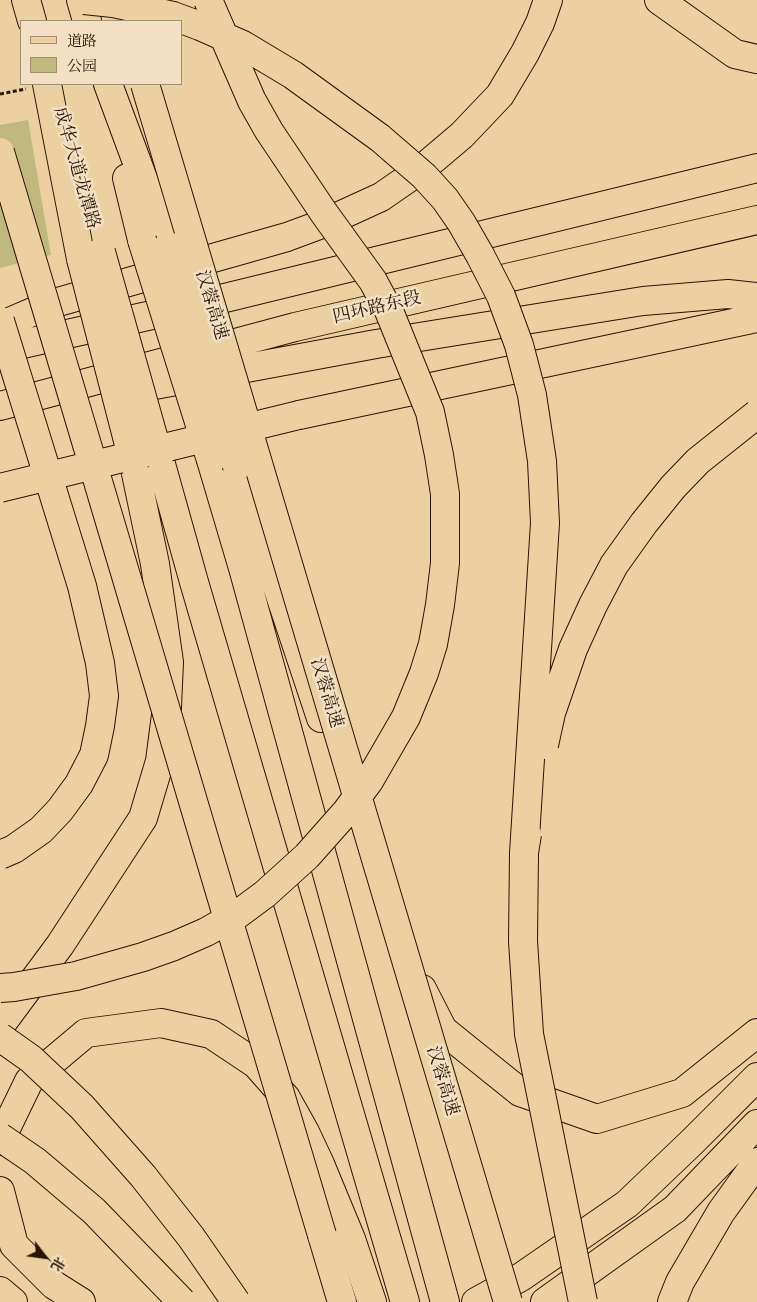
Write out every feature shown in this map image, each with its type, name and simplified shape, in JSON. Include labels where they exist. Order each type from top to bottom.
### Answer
[{"type":"main road","points":[[26,0],[32,20]]},
{"type":"main road","points":[[87,20],[82,0],[113,3],[173,16],[244,45],[293,75],[380,138],[424,176],[445,199],[461,222],[501,296],[519,345],[532,395],[542,461],[545,523],[524,853],[523,941],[529,1034],[583,1302]]},
{"type":"main road","points":[[122,0],[128,20]]},
{"type":"main road","points":[[0,988],[76,976],[144,957],[206,932],[238,914],[265,894],[307,856],[346,812],[369,781],[406,717],[424,673],[433,644],[445,563],[445,494],[430,412],[399,335],[373,281],[324,213],[269,131],[252,101],[208,0]]},
{"type":"main road","points":[[0,326],[51,304],[296,234],[381,197],[423,168],[455,141],[500,95],[525,54],[540,23],[548,0]]},
{"type":"main road","points":[[659,0],[735,54],[757,59]]},
{"type":"main road","name":"成华大道龙潭路","points":[[43,85],[147,460]]},
{"type":"main road","points":[[104,85],[142,240],[243,568],[435,1268],[446,1302]]},
{"type":"main road","points":[[108,85],[168,246],[237,466],[396,939],[443,1030],[520,1092],[597,1119],[682,1093],[757,1033]]},
{"type":"main road","name":"汉蓉高速","points":[[146,85],[508,1302]]},
{"type":"main road","points":[[0,152],[342,1302]]},
{"type":"main road","points":[[0,349],[192,306],[757,168]]},
{"type":"main road","name":"四环路东段","points":[[0,406],[295,327],[757,220]]},
{"type":"main road","points":[[0,414],[376,344],[643,301],[728,294],[757,296]]},
{"type":"main road","points":[[0,488],[299,415],[757,318]]},
{"type":"main road","points":[[0,321],[82,586],[100,663],[104,696],[94,755],[79,784],[42,830],[14,849],[0,855]]},
{"type":"main road","points":[[524,853],[536,777],[551,713],[573,649],[614,565],[673,487],[698,461],[757,414]]},
{"type":"main road","points":[[0,1026],[60,945],[143,818],[160,761],[167,707],[169,662],[155,564],[147,460]]},
{"type":"main road","points":[[147,460],[208,630],[402,1293]]},
{"type":"main road","points":[[182,1302],[94,1211],[34,1162],[0,1139],[29,1081],[86,1033],[161,1023],[211,1034],[256,1064],[286,1098],[305,1132],[351,1238],[370,1297]]},
{"type":"main road","points":[[0,1037],[31,1059],[82,1106],[191,1236],[236,1302]]},
{"type":"main road","points":[[476,1302],[521,1277],[627,1204],[757,1077]]},
{"type":"main road","points":[[545,1302],[675,1209],[757,1124]]},
{"type":"main road","points":[[672,1302],[680,1282],[721,1212],[757,1162]]},
{"type":"main road","points":[[0,1191],[14,1245],[54,1285],[81,1302]]},
{"type":"main road","points":[[0,1291],[13,1302]]},
{"type":"path","points":[[0,94],[43,85]]},
{"type":"green space","points":[[28,120],[51,255],[0,268],[0,125]]}]
